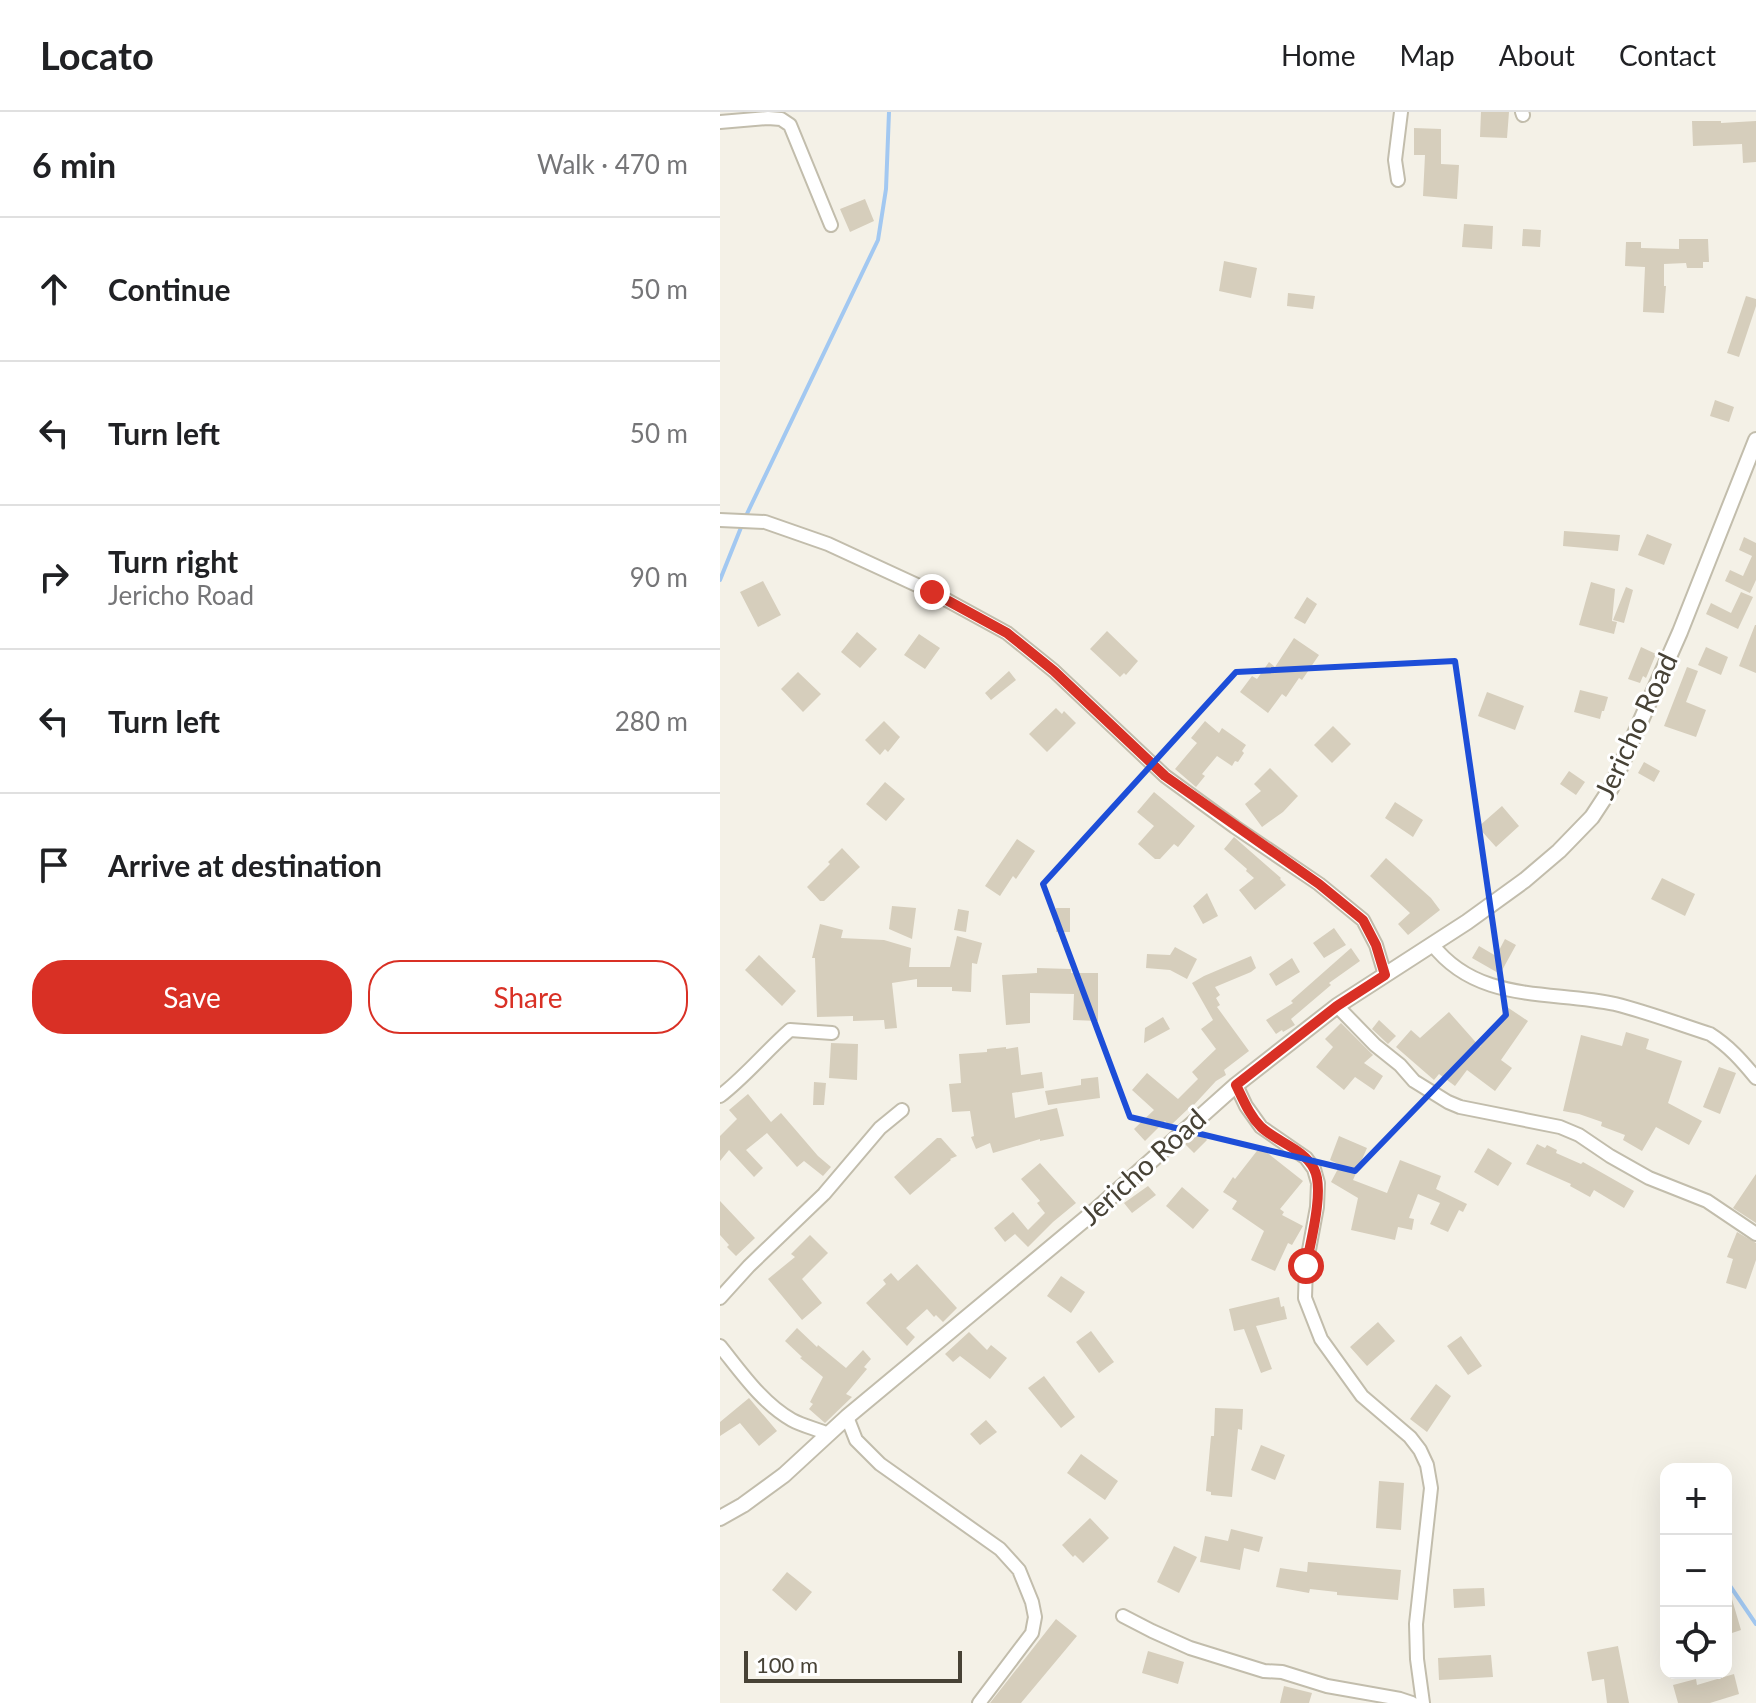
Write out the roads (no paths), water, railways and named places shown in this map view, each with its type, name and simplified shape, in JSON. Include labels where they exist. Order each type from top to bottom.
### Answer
[{"type":"street","points":[[1398,180],[1395,160],[1401,112]]},
{"type":"street","points":[[720,122],[768,118],[781,119],[790,125],[831,225]]},
{"type":"street","name":"Jericho Road","points":[[720,1518],[784,1475],[847,1417],[1096,1210],[1236,1085],[1337,1006],[1525,880],[1592,817],[1611,788],[1680,632],[1756,440]]},
{"type":"street","points":[[722,520],[765,522],[828,544],[932,592],[1007,633],[1054,671],[1165,776],[1319,884],[1363,920],[1376,945],[1385,975]]},
{"type":"street","points":[[1432,944],[1443,958],[1462,973],[1518,993],[1614,1004],[1710,1034],[1731,1050],[1756,1078]]},
{"type":"street","points":[[1337,1006],[1414,1081],[1448,1102],[1560,1127],[1579,1135],[1649,1178],[1707,1201],[1756,1234]]},
{"type":"street","points":[[720,1096],[790,1030],[832,1033]]},
{"type":"street","points":[[1236,1085],[1261,1127],[1306,1158],[1314,1169],[1318,1183],[1317,1207],[1306,1266],[1305,1298],[1321,1339],[1362,1396],[1410,1437],[1427,1465],[1431,1488],[1416,1624],[1423,1703]]},
{"type":"street","points":[[720,1298],[824,1194],[880,1128],[902,1110]]},
{"type":"street","points":[[720,1346],[770,1404],[792,1420],[828,1434]]},
{"type":"street","points":[[847,1417],[856,1440],[880,1464],[1000,1549],[1019,1570],[1032,1602],[1035,1617],[1032,1633],[979,1703]]},
{"type":"street","points":[[1123,1616],[1190,1648],[1264,1671],[1282,1672],[1357,1698],[1400,1699],[1412,1703]]},
{"type":"waterway","points":[[720,580],[744,520],[878,240],[886,189],[889,112]]},
{"type":"waterway","points":[[1732,1589],[1756,1624]]}]
